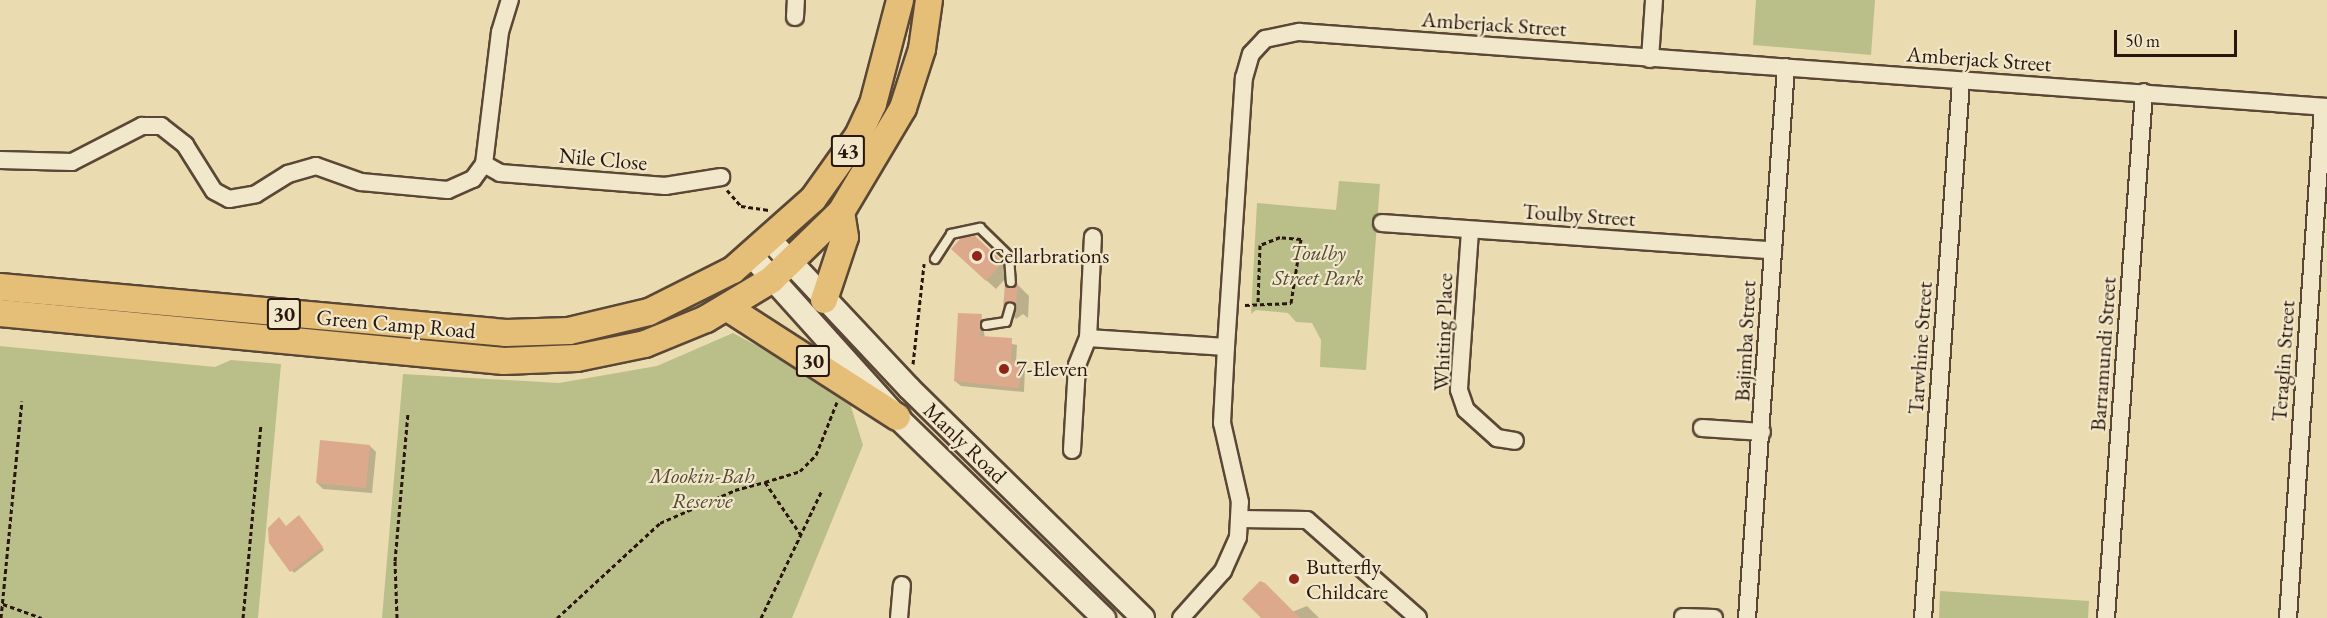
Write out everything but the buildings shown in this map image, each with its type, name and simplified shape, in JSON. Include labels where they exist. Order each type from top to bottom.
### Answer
[{"type":"main road","name":"43","points":[[728,308],[781,272],[841,212],[891,134],[907,46],[900,0]]},
{"type":"main road","name":"43","points":[[762,248],[813,199],[858,136],[929,0]]},
{"type":"main road","points":[[824,300],[845,237],[841,212]]},
{"type":"main road","name":"Manly Road","points":[[762,248],[897,417],[1104,618]]},
{"type":"main road","name":"Green Camp Road","points":[[0,287],[538,333],[598,326],[649,312],[712,283],[762,248]]},
{"type":"main road","name":"Manly Road","points":[[781,272],[824,300],[1143,618]]},
{"type":"main road","name":"Green Camp Road","points":[[0,313],[291,344],[525,361],[622,350],[728,308]]},
{"type":"main road","name":"30","points":[[728,308],[897,417]]},
{"type":"street","points":[[0,160],[72,162],[142,126],[161,126],[185,145],[214,191],[229,198],[256,194],[288,174],[316,166],[361,182],[448,190],[473,179],[484,164],[500,32],[510,0]]},
{"type":"street","points":[[795,17],[796,0]]},
{"type":"street","points":[[1650,59],[1654,0]]},
{"type":"street","name":"Amberjack Street","points":[[1181,618],[1223,571],[1240,519],[1222,423],[1245,78],[1251,54],[1265,39],[1299,32],[2325,107]]},
{"type":"street","name":"Bajimba Street","points":[[1747,618],[1762,432],[1786,67]]},
{"type":"street","name":"Tarwhine Street","points":[[1923,618],[1961,81]]},
{"type":"street","name":"Barramundi Street","points":[[2106,618],[2144,92]]},
{"type":"street","name":"Teraglin Street","points":[[2288,618],[2325,107]]},
{"type":"street","name":"Nile Close","points":[[484,164],[500,173],[665,186],[721,177]]},
{"type":"street","name":"Toulby Street","points":[[1382,223],[1470,231],[1773,250]]},
{"type":"street","name":"Whiting Place","points":[[1470,231],[1459,390],[1474,417],[1497,438],[1515,441]]},
{"type":"street","points":[[1072,450],[1077,365],[1088,338],[1093,237]]},
{"type":"street","points":[[1088,338],[1226,348]]},
{"type":"street","points":[[1702,428],[1762,432]]},
{"type":"street","points":[[1240,519],[1307,520],[1418,618]]},
{"type":"street","points":[[898,618],[902,585]]},
{"type":"street","points":[[1683,616],[1714,618]]},
{"type":"lane","points":[[935,259],[951,234],[980,228],[1009,256],[1011,282]]},
{"type":"lane","points":[[986,325],[1006,322],[1010,308]]},
{"type":"path","points":[[721,177],[741,206],[772,210]]},
{"type":"path","points":[[1245,305],[1258,302],[1291,303],[1301,238],[1280,237],[1260,244],[1258,302]]},
{"type":"path","points":[[911,368],[925,253]]},
{"type":"path","points":[[557,618],[660,523],[765,482],[800,471],[816,455],[841,391]]},
{"type":"path","points":[[1,618],[22,401]]},
{"type":"path","points":[[397,618],[395,561],[408,412]]},
{"type":"path","points":[[243,618],[261,425]]},
{"type":"path","points":[[765,482],[801,535]]},
{"type":"path","points":[[760,618],[820,492]]},
{"type":"path","points":[[3,604],[42,618]]},
{"type":"green space","points":[[1756,0],[1875,0],[1871,55],[1753,45]]},
{"type":"green space","name":"Toulby Street Park","points":[[1339,181],[1380,184],[1366,370],[1320,367],[1321,340],[1312,323],[1296,322],[1288,313],[1256,310],[1251,314],[1257,203],[1336,210]]},
{"type":"green space","name":"Mookin-Bah Reserve","points":[[733,333],[847,394],[863,445],[792,618],[382,618],[403,374],[559,383],[657,366]]},
{"type":"green space","points":[[0,346],[215,367],[231,360],[281,364],[258,618],[0,618]]},
{"type":"green space","points":[[1940,591],[2089,601],[2088,618],[1939,618]]},
{"type":"place","name":"Cellarbrations","points":[[977,256]]},
{"type":"place","name":"7-Eleven","points":[[1004,369]]},
{"type":"place","name":"Butterfly Childcare","points":[[1294,579]]}]
